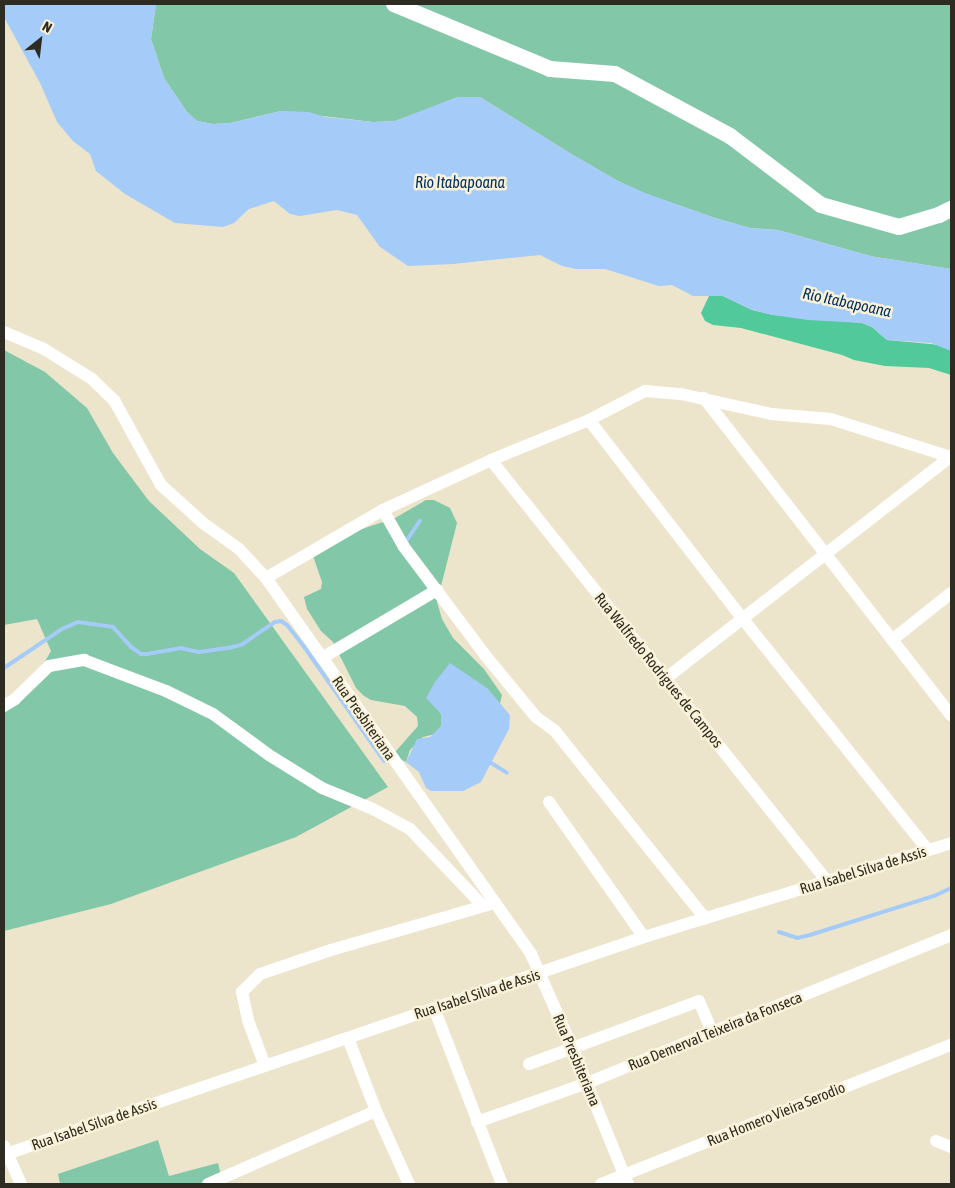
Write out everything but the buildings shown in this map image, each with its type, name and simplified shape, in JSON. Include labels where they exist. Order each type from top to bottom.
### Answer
[{"type":"street","points":[[394,4],[550,69],[615,74],[730,136],[821,205],[899,227],[939,215],[951,208]]},
{"type":"street","name":"Rua Presbiteriana","points":[[4,332],[44,349],[92,378],[114,400],[161,485],[203,523],[239,549],[266,578],[489,905],[531,954],[626,1179]]},
{"type":"street","points":[[266,578],[384,510],[492,460],[589,420],[645,391],[704,398],[771,414],[831,419],[950,457]]},
{"type":"street","points":[[704,398],[951,715]]},
{"type":"street","points":[[589,420],[742,618],[928,850]]},
{"type":"street","points":[[665,679],[950,457]]},
{"type":"street","name":"Rua Walfredo Rodrigues de Campos","points":[[492,460],[827,881]]},
{"type":"street","points":[[384,510],[404,547],[485,655],[536,717],[555,731],[705,918]]},
{"type":"street","points":[[322,658],[436,590]]},
{"type":"street","points":[[892,640],[951,593]]},
{"type":"street","points":[[4,706],[49,666],[84,660],[166,692],[213,714],[269,755],[322,788],[373,809],[410,829],[489,905]]},
{"type":"street","points":[[549,802],[644,937]]},
{"type":"street","name":"Rua Isabel Silva de Assis","points":[[5,1150],[265,1066],[644,937],[951,843]]},
{"type":"street","points":[[265,1066],[248,1020],[242,992],[260,974],[331,950],[489,905]]},
{"type":"street","name":"Rua Demerval Teixeira da Fonseca","points":[[477,1122],[587,1083],[951,935]]},
{"type":"street","points":[[529,1064],[699,1001],[712,1032]]},
{"type":"street","points":[[434,1008],[502,1184]]},
{"type":"street","points":[[348,1038],[376,1111],[409,1184]]},
{"type":"street","name":"Rua Homero Vieira Serodio","points":[[601,1184],[626,1179],[951,1045]]},
{"type":"street","points":[[208,1184],[376,1111]]},
{"type":"street","points":[[936,1141],[951,1146]]},
{"type":"street","points":[[5,1150],[21,1184]]},
{"type":"green space","points":[[156,4],[951,4],[951,269],[870,256],[778,230],[750,228],[644,193],[616,180],[568,152],[480,97],[457,98],[395,121],[373,122],[281,111],[230,123],[213,124],[197,121],[187,112],[164,78],[151,39]]},
{"type":"green space","points":[[709,296],[723,296],[752,310],[773,315],[862,323],[872,327],[887,340],[941,345],[951,351],[951,375],[929,368],[885,366],[854,360],[842,355],[741,328],[713,325],[705,321],[701,313]]},
{"type":"green space","points":[[4,350],[45,372],[87,408],[113,453],[149,501],[200,549],[234,573],[388,787],[296,837],[111,904],[4,931],[4,709],[33,682],[51,651],[37,619],[4,625]]},
{"type":"green space","points":[[426,500],[434,500],[450,508],[457,523],[437,602],[442,619],[453,638],[484,669],[502,695],[500,704],[487,688],[432,702],[441,714],[441,726],[435,734],[423,737],[410,750],[406,762],[396,757],[396,751],[418,726],[417,717],[405,706],[371,700],[356,688],[333,642],[321,631],[307,609],[304,597],[321,589],[322,582],[313,556],[335,538],[395,518]]},
{"type":"green space","points":[[158,1140],[169,1176],[218,1163],[223,1184],[60,1184],[58,1174]]},
{"type":"water","name":"Rio Itabapoana","points":[[4,4],[156,4],[151,39],[164,78],[187,112],[197,121],[213,124],[230,123],[281,111],[309,112],[325,117],[373,122],[395,121],[457,97],[480,97],[616,180],[645,193],[715,218],[750,228],[778,230],[870,256],[951,269],[951,351],[931,343],[887,340],[872,327],[862,323],[808,320],[773,315],[752,310],[723,296],[693,296],[672,285],[659,286],[605,269],[576,269],[562,266],[540,255],[453,264],[408,266],[380,247],[357,215],[337,210],[300,216],[290,214],[274,201],[249,209],[234,223],[223,227],[175,223],[125,194],[96,171],[90,154],[73,141],[57,122],[40,83],[5,19]]},
{"type":"water","points":[[450,663],[487,688],[510,715],[509,729],[481,782],[463,791],[431,791],[426,788],[419,772],[406,762],[417,739],[430,737],[441,726],[441,714],[426,698],[435,682]]},
{"type":"waterway","points":[[407,540],[420,521]]},
{"type":"waterway","points":[[4,668],[62,629],[78,622],[113,627],[131,647],[141,654],[147,654],[180,648],[199,652],[241,645],[275,622],[281,621],[287,625],[305,648],[384,761]]},
{"type":"waterway","points":[[488,761],[507,773]]},
{"type":"waterway","points":[[779,932],[797,938],[810,935],[934,896],[951,888]]}]
